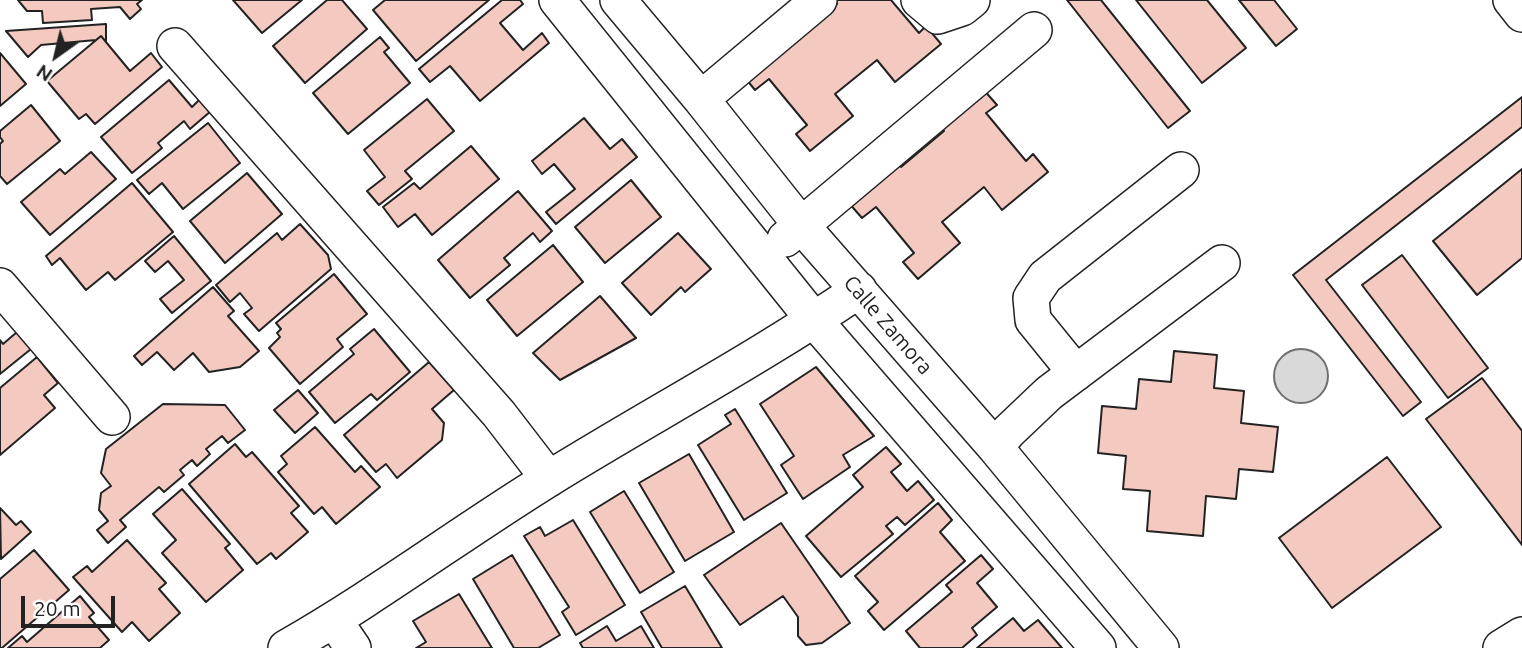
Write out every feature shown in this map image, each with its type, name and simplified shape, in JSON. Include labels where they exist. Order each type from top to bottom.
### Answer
[{"type":"street","points":[[557,0],[814,320],[1098,648]]},
{"type":"street","name":"Calle Zamora","points":[[618,0],[801,225],[995,447],[1161,648]]},
{"type":"street","points":[[701,99],[819,0]]},
{"type":"street","points":[[919,0],[938,16],[962,8],[972,0]]},
{"type":"street","points":[[1511,0],[1522,14]]},
{"type":"street","points":[[764,257],[1034,30]]},
{"type":"street","points":[[175,46],[499,414],[549,479]]},
{"type":"street","points":[[1076,373],[1033,320],[1031,298],[1045,277],[1181,170]]},
{"type":"street","points":[[995,447],[1049,393],[1222,263]]},
{"type":"street","points":[[0,286],[112,417]]},
{"type":"street","points":[[286,648],[343,634],[549,479],[814,320],[859,290]]},
{"type":"street","points":[[1501,648],[1522,635]]},
{"type":"shaded area","points":[[1301,349],[1320,357],[1328,376],[1320,395],[1301,403],[1282,395],[1274,376],[1282,357]]},
{"type":"building","points":[[18,0],[142,0],[137,4],[141,9],[130,19],[120,7],[91,9],[92,20],[43,23],[42,11],[27,11]]},
{"type":"building","points":[[233,0],[302,0],[262,33]]},
{"type":"building","points":[[327,0],[342,0],[367,29],[305,83],[273,46]]},
{"type":"building","points":[[385,0],[489,0],[416,61],[373,10]]},
{"type":"building","points":[[502,0],[520,0],[523,4],[500,23],[523,50],[542,33],[549,43],[480,101],[450,66],[430,82],[419,69]]},
{"type":"building","points":[[834,0],[891,0],[919,33],[926,26],[941,44],[895,82],[877,60],[835,94],[853,116],[810,151],[796,134],[807,125],[769,79],[755,90],[742,74],[794,40],[837,4]]},
{"type":"building","points":[[1067,0],[1101,0],[1190,111],[1168,128]]},
{"type":"building","points":[[1136,0],[1207,0],[1246,48],[1202,83]]},
{"type":"building","points":[[1239,0],[1274,0],[1297,29],[1276,46]]},
{"type":"building","points":[[106,24],[106,42],[101,36],[96,40],[41,45],[28,57],[6,31]]},
{"type":"building","points":[[101,36],[130,71],[151,53],[162,67],[95,124],[86,114],[79,119],[47,81]]},
{"type":"building","points":[[380,37],[389,48],[384,52],[410,83],[348,134],[313,93]]},
{"type":"building","points":[[0,53],[26,84],[0,106]]},
{"type":"building","points":[[169,80],[192,107],[200,99],[211,111],[190,129],[184,121],[158,143],[162,148],[132,173],[101,137]]},
{"type":"building","points":[[983,89],[997,105],[986,113],[1026,161],[1033,154],[1048,172],[1002,210],[984,187],[942,222],[960,243],[918,279],[903,262],[914,253],[876,207],[862,218],[848,202],[897,162],[901,167],[944,131],[940,126]]},
{"type":"building","points":[[1522,97],[1522,127],[1326,280],[1421,402],[1403,416],[1293,275]]},
{"type":"building","points":[[427,99],[454,131],[405,171],[412,179],[379,205],[367,191],[385,177],[364,150]]},
{"type":"building","points":[[31,105],[60,141],[7,184],[0,176],[0,144],[3,141],[0,131]]},
{"type":"building","points":[[584,118],[610,149],[622,139],[637,157],[556,224],[546,212],[575,189],[554,164],[542,174],[532,161]]},
{"type":"building","points":[[208,123],[240,163],[183,209],[162,183],[149,194],[137,180]]},
{"type":"building","points":[[471,146],[499,179],[432,235],[415,214],[398,227],[383,207],[414,183],[420,189]]},
{"type":"building","points":[[91,152],[116,179],[50,235],[21,202],[60,169],[65,174]]},
{"type":"building","points":[[1522,169],[1522,258],[1477,295],[1433,241]]},
{"type":"building","points":[[247,173],[282,214],[225,263],[190,221]]},
{"type":"building","points":[[631,180],[661,217],[605,263],[575,227]]},
{"type":"building","points":[[132,183],[173,232],[115,280],[108,272],[86,290],[60,258],[52,265],[46,256]]},
{"type":"building","points":[[518,191],[552,231],[540,242],[533,233],[504,258],[510,265],[470,298],[438,260]]},
{"type":"building","points":[[300,224],[328,255],[331,269],[259,331],[244,314],[252,308],[240,293],[230,302],[216,285],[277,233],[282,240]]},
{"type":"building","points":[[678,233],[711,269],[685,292],[681,287],[651,315],[622,283]]},
{"type":"building","points":[[174,236],[211,281],[172,313],[160,299],[184,280],[168,261],[155,272],[145,261]]},
{"type":"building","points":[[553,245],[583,282],[517,336],[487,300]]},
{"type":"building","points":[[1402,255],[1488,368],[1448,398],[1362,285]]},
{"type":"building","points":[[334,274],[367,314],[337,339],[343,347],[300,384],[269,348],[280,337],[277,333],[281,329],[276,323]]},
{"type":"building","points":[[213,287],[234,311],[228,316],[259,351],[240,367],[209,372],[193,353],[174,370],[157,352],[142,365],[134,356]]},
{"type":"building","points":[[600,296],[636,338],[560,380],[533,353]]},
{"type":"building","points":[[374,329],[410,372],[377,400],[371,394],[335,423],[309,392],[354,354],[350,349]]},
{"type":"building","points":[[17,332],[31,349],[0,374],[0,340],[3,344]]},
{"type":"building","points":[[1174,351],[1217,355],[1214,388],[1244,391],[1241,423],[1278,427],[1273,472],[1239,469],[1236,499],[1206,496],[1203,536],[1147,531],[1150,491],[1123,489],[1126,456],[1098,453],[1102,406],[1136,409],[1139,379],[1171,382]]},
{"type":"building","points":[[37,357],[58,383],[44,395],[55,408],[0,455],[0,388]]},
{"type":"building","points":[[429,362],[454,390],[432,409],[444,423],[442,440],[397,478],[386,464],[376,472],[344,435]]},
{"type":"building","points":[[816,367],[874,436],[843,455],[850,467],[803,499],[781,465],[794,456],[760,404]]},
{"type":"building","points":[[1482,378],[1522,431],[1522,545],[1426,419]]},
{"type":"building","points":[[298,390],[318,413],[295,433],[274,410]]},
{"type":"building","points":[[163,404],[225,405],[245,430],[228,443],[222,436],[206,449],[210,454],[197,466],[192,460],[180,470],[184,475],[164,492],[159,487],[120,520],[126,527],[108,543],[97,530],[108,521],[99,510],[101,493],[111,486],[101,473],[106,449]]},
{"type":"building","points":[[735,409],[787,493],[744,520],[698,445],[731,424],[725,415]]},
{"type":"building","points":[[315,427],[355,472],[361,466],[380,487],[336,524],[322,507],[314,514],[278,472],[287,464],[281,456]]},
{"type":"building","points":[[235,444],[246,457],[252,452],[299,506],[291,513],[308,532],[276,559],[271,553],[257,564],[189,484]]},
{"type":"building","points":[[886,447],[901,464],[891,472],[907,491],[918,481],[934,500],[905,525],[897,517],[886,526],[893,534],[841,577],[806,536],[863,487],[853,475]]},
{"type":"building","points":[[689,454],[734,532],[685,561],[639,483]]},
{"type":"building","points":[[1387,457],[1441,527],[1332,608],[1279,538]]},
{"type":"building","points":[[182,489],[230,544],[225,548],[243,570],[206,602],[162,553],[176,540],[153,514]]},
{"type":"building","points":[[624,491],[674,572],[640,593],[590,512]]},
{"type":"building","points":[[938,503],[952,520],[940,532],[965,561],[884,630],[868,611],[878,602],[855,576]]},
{"type":"building","points":[[0,508],[16,525],[21,521],[31,532],[1,559]]},
{"type":"building","points":[[573,520],[625,605],[576,635],[562,612],[569,607],[524,536],[540,527],[545,536]]},
{"type":"building","points":[[781,523],[850,623],[822,643],[806,645],[798,636],[798,617],[783,596],[740,625],[704,575]]},
{"type":"building","points":[[127,540],[166,583],[159,589],[180,613],[149,641],[132,622],[122,632],[73,577],[87,566],[92,572]]},
{"type":"building","points":[[34,550],[69,590],[0,648],[0,579]]},
{"type":"building","points":[[512,555],[560,635],[538,648],[514,648],[473,579]]},
{"type":"building","points":[[981,555],[993,569],[977,583],[997,607],[972,628],[977,635],[962,648],[920,648],[906,631],[952,592],[946,585]]},
{"type":"building","points":[[685,586],[722,648],[662,648],[641,612]]},
{"type":"building","points":[[459,594],[492,648],[416,648],[426,642],[413,621]]},
{"type":"building","points":[[80,596],[94,613],[89,617],[109,640],[100,648],[8,648],[22,636],[27,642]]},
{"type":"building","points":[[1013,618],[1024,631],[1038,620],[1062,648],[977,648]]},
{"type":"building","points":[[607,626],[616,641],[641,626],[654,648],[583,648],[580,643]]}]
